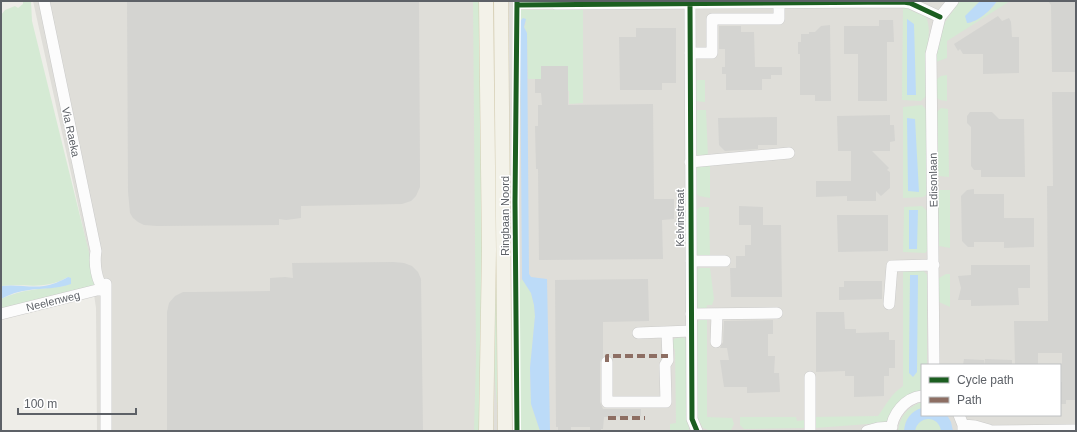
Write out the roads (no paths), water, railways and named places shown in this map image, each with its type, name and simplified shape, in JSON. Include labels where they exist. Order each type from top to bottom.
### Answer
[{"type":"main road","name":"Ringbaan Noord","points":[[486,1],[489,250],[486,431]]},
{"type":"main road","name":"Ringbaan Noord","points":[[501,1],[504,431]]},
{"type":"street","name":"Via Raeka","points":[[44,1],[96,251],[101,259],[106,284],[105,290]]},
{"type":"street","points":[[46,13],[53,1]]},
{"type":"street","points":[[556,1],[556,4],[690,4],[806,1],[903,2],[910,3],[940,17]]},
{"type":"street","name":"Edisonlaan","points":[[934,364],[931,54],[940,17],[953,1]]},
{"type":"street","points":[[690,53],[712,53],[712,19],[779,19],[779,2]]},
{"type":"street","name":"Kelvinstraat","points":[[690,4],[692,419],[696,431]]},
{"type":"street","points":[[690,162],[789,153]]},
{"type":"street","points":[[691,260],[725,261]]},
{"type":"street","points":[[889,304],[892,266],[934,265]]},
{"type":"street","name":"Neelenweg","points":[[1,314],[97,290],[105,290]]},
{"type":"street","points":[[105,290],[106,431]]},
{"type":"street","points":[[691,314],[777,313]]},
{"type":"street","points":[[716,342],[717,314]]},
{"type":"street","points":[[638,333],[691,331]]},
{"type":"street","points":[[607,362],[608,402],[666,402],[665,364],[668,360],[667,332]]},
{"type":"street","points":[[810,377],[810,431]]},
{"type":"street","points":[[867,431],[878,428],[891,429],[894,417],[900,408],[908,401],[921,396]]},
{"type":"street","points":[[962,424],[975,426],[988,431],[1076,430]]},
{"type":"water","points":[[980,1],[997,1],[984,15],[967,23],[965,16]]},
{"type":"water","points":[[523,18],[526,19],[524,27],[527,33],[529,274],[531,277],[547,279],[550,431],[540,431],[531,404],[530,368],[535,316],[531,293],[522,279],[519,27],[520,21]]},
{"type":"water","points":[[907,19],[914,24],[916,95],[907,95]]},
{"type":"water","points":[[907,118],[915,119],[919,192],[908,191]]},
{"type":"water","points":[[909,210],[918,210],[917,249],[909,249]]},
{"type":"water","points":[[910,275],[918,275],[917,372],[913,377],[909,373]]},
{"type":"water","points":[[68,277],[71,278],[71,284],[66,286],[22,291],[1,299],[2,286],[44,286],[56,283]]},
{"type":"water","points":[[921,408],[921,416],[948,416],[953,431],[941,431],[937,422],[928,419],[920,422],[915,431],[904,431],[907,419],[918,409]]}]
